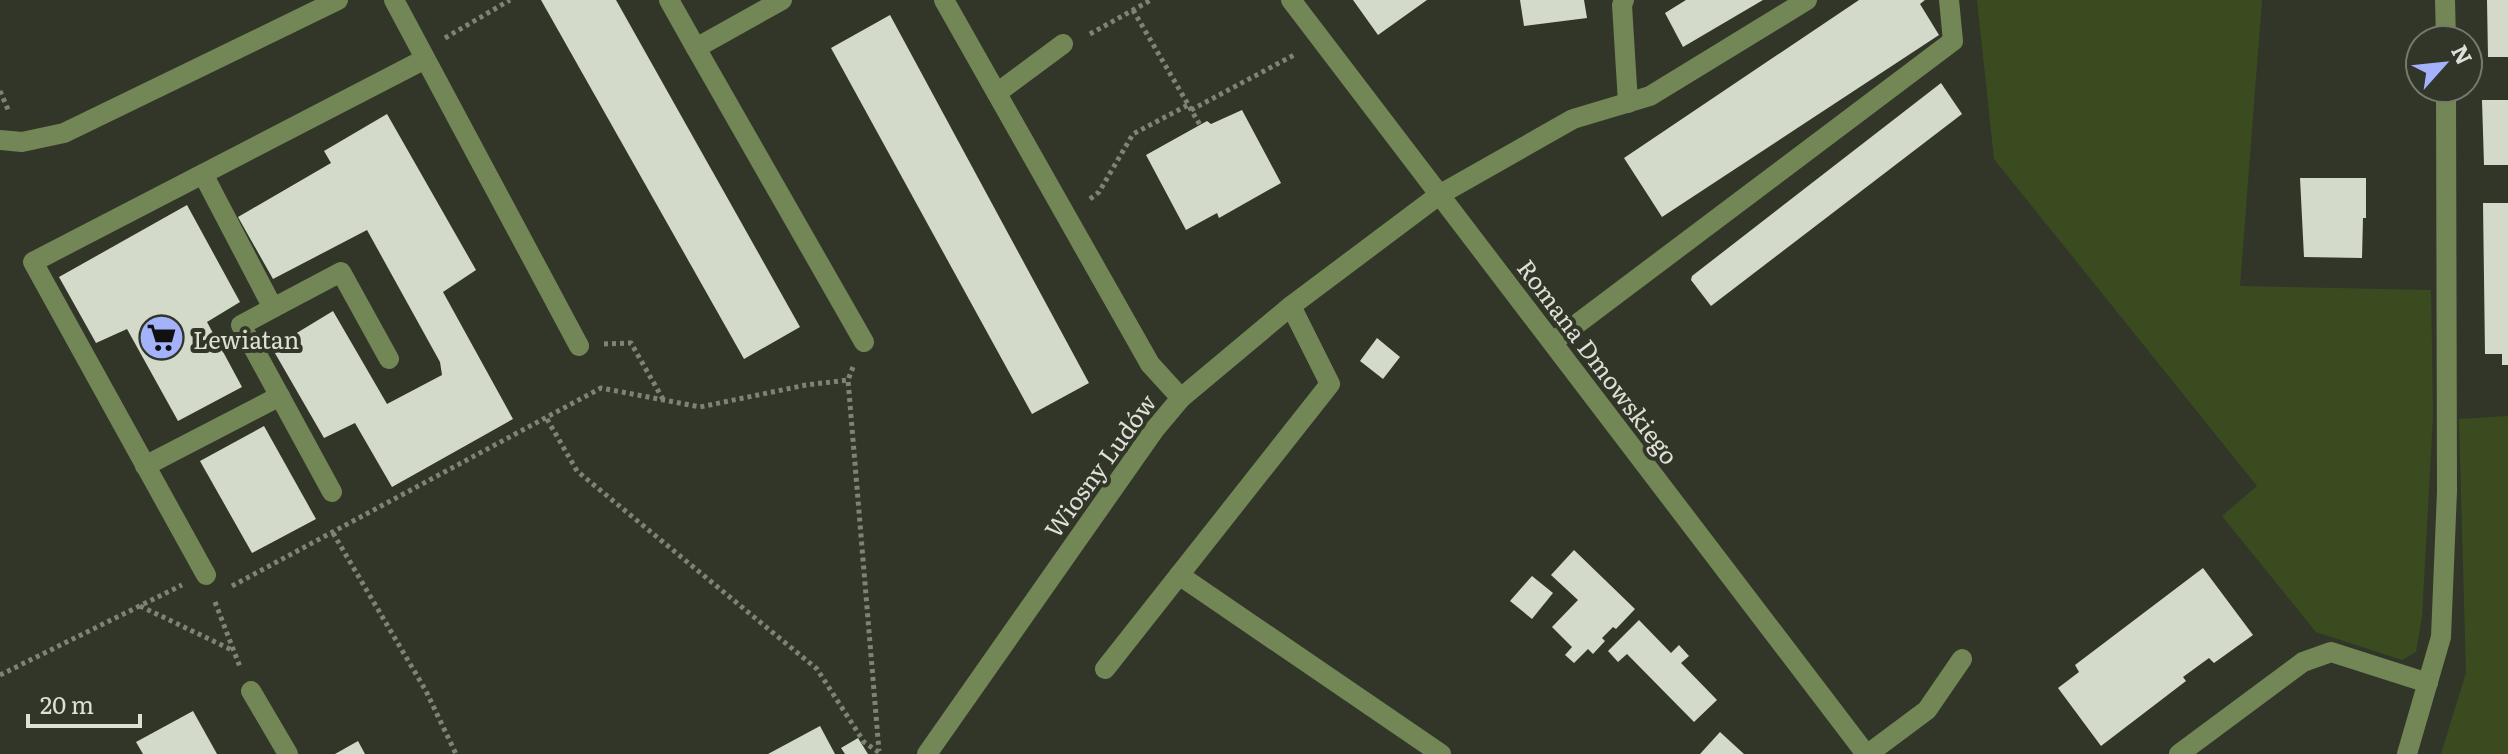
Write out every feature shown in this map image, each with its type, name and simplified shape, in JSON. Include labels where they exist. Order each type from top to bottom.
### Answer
[{"type":"street","points":[[0,140],[22,142],[64,133],[338,0]]},
{"type":"street","points":[[394,0],[579,346]]},
{"type":"street","points":[[669,0],[864,342]]},
{"type":"street","points":[[696,48],[782,0]]},
{"type":"street","points":[[944,0],[1150,364],[1181,398]]},
{"type":"street","name":"Romana Dmowskiego","points":[[1291,0],[1867,754]]},
{"type":"street","points":[[1624,0],[1628,103]]},
{"type":"street","name":"Wiosny Ludów","points":[[927,754],[1146,442],[1181,398],[1291,306],[1439,195],[1573,119],[1650,96],[1807,0]]},
{"type":"street","points":[[1553,342],[1953,41],[1949,0]]},
{"type":"street","points":[[2445,0],[2446,24]]},
{"type":"street","points":[[997,93],[1063,44]]},
{"type":"street","points":[[206,575],[33,262],[423,55]]},
{"type":"street","points":[[2407,754],[2441,637],[2447,491],[2446,104]]},
{"type":"street","points":[[203,174],[273,308]]},
{"type":"street","points":[[332,492],[241,325],[341,272],[389,359]]},
{"type":"street","points":[[1105,669],[1330,384],[1291,306]]},
{"type":"street","points":[[145,466],[280,396]]},
{"type":"street","points":[[1179,575],[1441,754]]},
{"type":"street","points":[[2179,754],[2303,662],[2331,652],[2428,683]]},
{"type":"street","points":[[1867,754],[1927,710],[1962,659]]},
{"type":"street","points":[[251,691],[288,754]]},
{"type":"path","points":[[423,55],[510,0]]},
{"type":"path","points":[[1063,44],[1074,44],[1151,0]]},
{"type":"path","points":[[1133,10],[1200,125]]},
{"type":"path","points":[[1067,217],[1099,192],[1133,134],[1294,55]]},
{"type":"path","points":[[864,342],[848,380],[880,753]]},
{"type":"path","points":[[636,350],[665,401]]},
{"type":"path","points":[[226,589],[601,388],[700,407],[806,385],[848,380]]},
{"type":"path","points":[[547,418],[577,471],[817,669],[864,742],[880,753]]},
{"type":"path","points":[[333,533],[426,691],[456,754]]},
{"type":"path","points":[[0,675],[175,588]]},
{"type":"path","points":[[139,606],[233,653],[215,601]]},
{"type":"green space","points":[[1977,0],[2262,0],[2240,286],[2431,290],[2433,416],[2422,617],[2416,652],[2402,660],[2316,632],[2222,516],[2257,486],[1994,159]]},
{"type":"green space","points":[[2508,416],[2508,754],[2441,754],[2466,673],[2459,419]]},
{"type":"building","points":[[541,0],[616,0],[800,327],[744,359]]},
{"type":"building","points":[[1353,0],[1427,0],[1378,35]]},
{"type":"building","points":[[1520,0],[1584,0],[1587,18],[1524,26]]},
{"type":"building","points":[[1686,0],[1763,0],[1683,47],[1665,13]]},
{"type":"building","points":[[1859,0],[1925,0],[1920,4],[1939,35],[1662,217],[1624,158]]},
{"type":"building","points":[[2487,0],[2508,0],[2508,57],[2488,57]]},
{"type":"building","points":[[890,15],[1089,383],[1032,414],[831,48]]},
{"type":"building","points":[[1941,83],[1962,114],[1711,306],[1691,280],[1692,276]]},
{"type":"building","points":[[2484,100],[2508,100],[2508,165],[2484,165],[2482,104]]},
{"type":"building","points":[[1242,110],[1281,183],[1219,218],[1217,213],[1186,230],[1146,155],[1207,121],[1211,124]]},
{"type":"building","points":[[387,114],[476,270],[443,292],[513,419],[392,487],[355,423],[324,438],[272,348],[333,311],[387,404],[442,375],[440,362],[367,230],[273,279],[238,217],[331,163],[324,151]]},
{"type":"building","points":[[2300,178],[2366,178],[2362,258],[2304,257]]},
{"type":"building","points":[[2483,203],[2508,203],[2508,365],[2502,365],[2502,354],[2485,354]]},
{"type":"building","points":[[187,205],[240,302],[207,322],[242,387],[178,421],[127,329],[96,343],[59,277]]},
{"type":"building","points":[[1377,338],[1400,357],[1383,379],[1360,361]]},
{"type":"building","points":[[264,426],[316,519],[252,553],[200,461]]},
{"type":"building","points":[[1574,550],[1635,609],[1616,629],[1613,627],[1602,638],[1605,641],[1593,654],[1588,649],[1574,663],[1565,655],[1572,647],[1552,627],[1578,600],[1551,575]]},
{"type":"building","points":[[2203,568],[2253,635],[2214,663],[2209,658],[2183,677],[2186,681],[2101,746],[2058,688],[2079,672],[2075,665]]},
{"type":"building","points":[[1532,576],[1553,593],[1532,619],[1510,601]]},
{"type":"building","points":[[1639,620],[1671,653],[1679,645],[1689,656],[1681,663],[1717,700],[1694,722],[1627,654],[1618,662],[1608,651]]},
{"type":"building","points":[[193,711],[217,754],[143,754],[136,742]]},
{"type":"building","points":[[820,726],[835,754],[768,754]]},
{"type":"building","points":[[1720,732],[1744,754],[1700,754]]},
{"type":"building","points":[[858,738],[868,754],[845,754],[841,748]]},
{"type":"building","points":[[358,741],[365,754],[335,754]]},
{"type":"place","name":"Lewiatan","points":[[162,338]]}]
